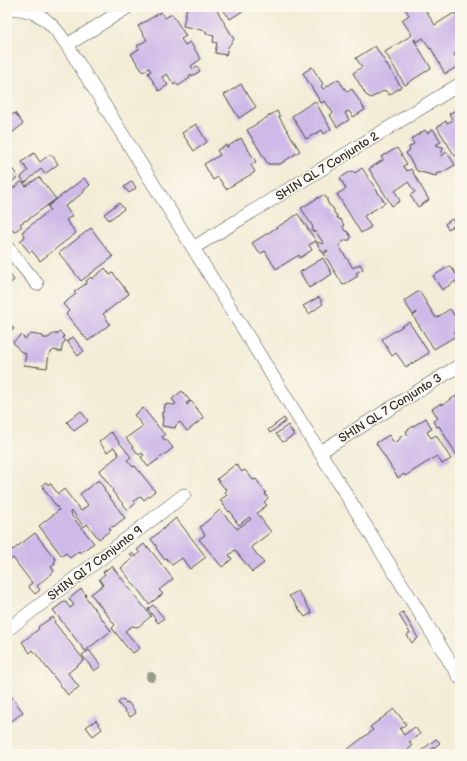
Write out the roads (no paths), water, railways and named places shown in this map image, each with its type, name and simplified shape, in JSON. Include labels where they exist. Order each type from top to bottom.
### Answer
[{"type":"street","points":[[68,45],[128,7]]},
{"type":"street","points":[[7,9],[21,9],[39,15],[48,20],[57,29],[68,45],[460,678]]},
{"type":"street","name":"SHIN QL 7 Conjunto 2","points":[[193,248],[460,84]]},
{"type":"street","points":[[7,246],[37,284]]},
{"type":"street","name":"SHIN QL 7 Conjunto 3","points":[[320,452],[460,364]]},
{"type":"street","name":"SHIN QI 7 Conjunto 9","points":[[7,630],[184,495]]}]
